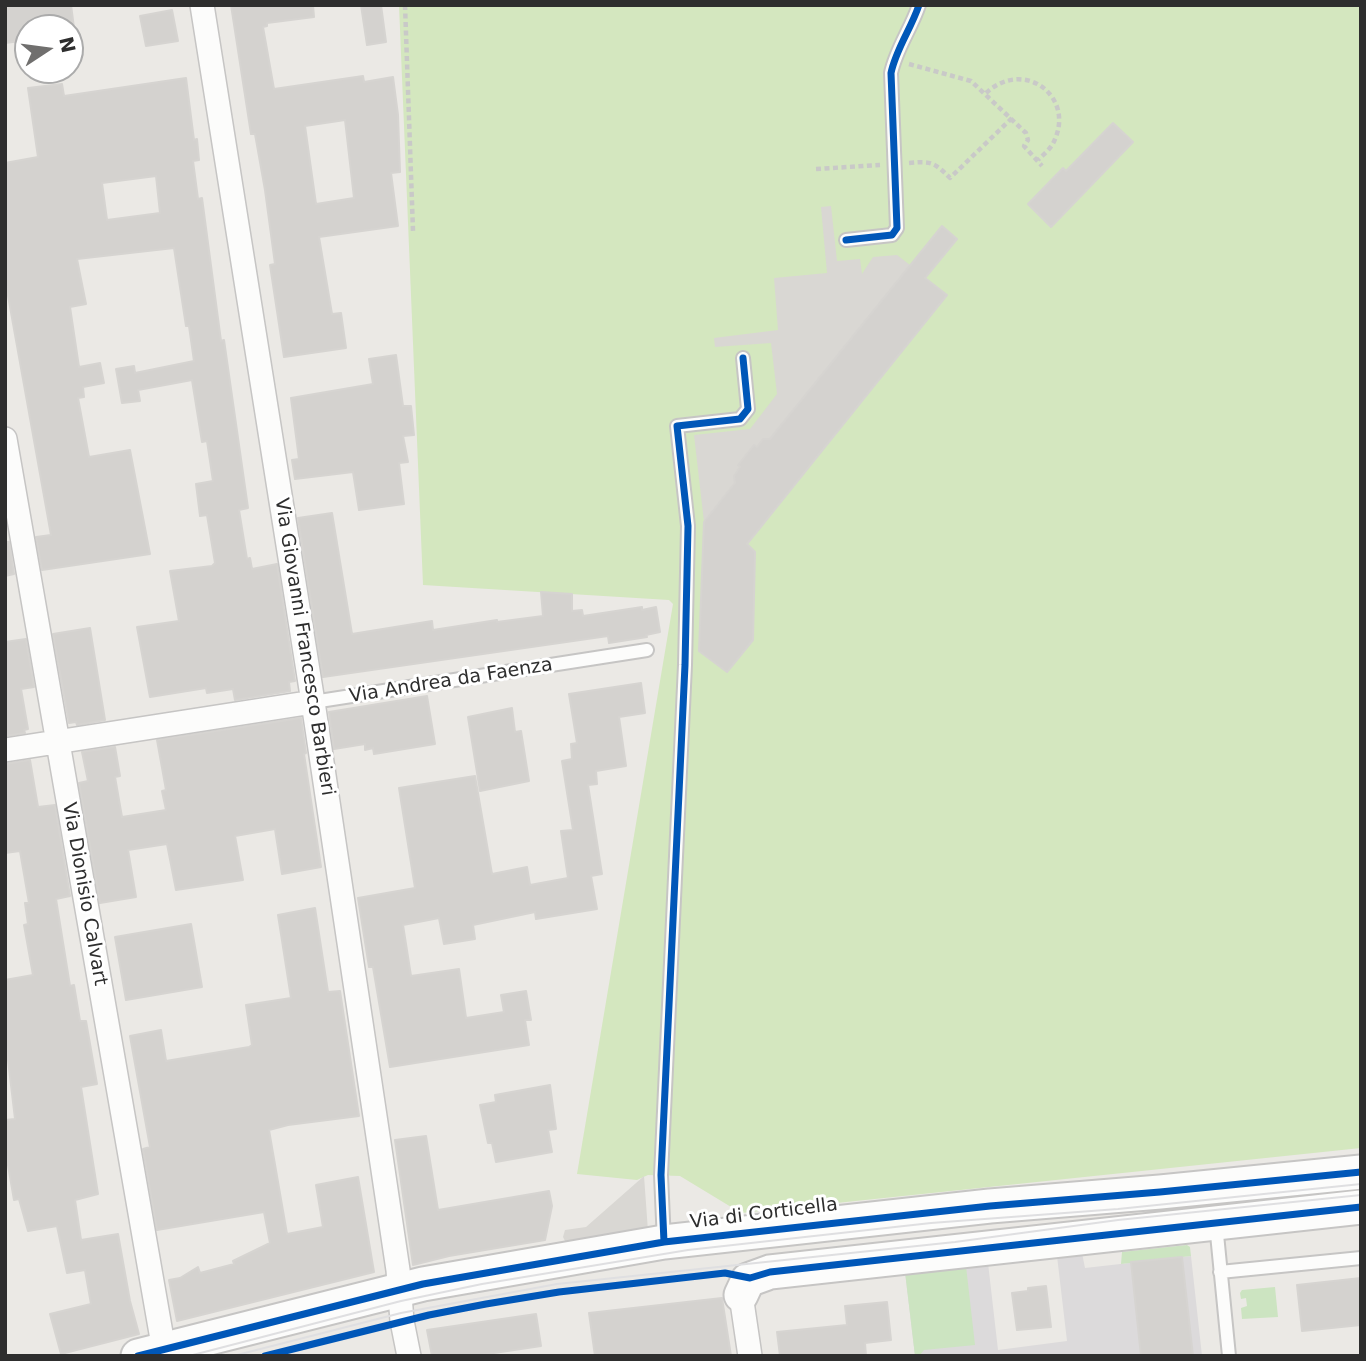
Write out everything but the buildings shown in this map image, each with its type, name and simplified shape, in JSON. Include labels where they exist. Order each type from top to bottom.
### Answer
[{"type":"main road","name":"Via di Corticella","points":[[156,1354],[400,1289],[664,1242],[990,1206],[1361,1171]]},
{"type":"main road","points":[[741,1295],[750,1278],[770,1272],[1361,1207]]},
{"type":"street","name":"Via Giovanni Francesco Barbieri","points":[[202,5],[313,702],[409,1356]]},
{"type":"street","name":"Via Dionisio Calvart","points":[[5,439],[58,741],[156,1354]]},
{"type":"street","name":"Via Andrea da Faenza","points":[[5,750],[313,702]]},
{"type":"street","points":[[741,1295],[750,1356]]},
{"type":"lane","points":[[846,240],[892,235],[897,229],[890,86],[895,58],[919,5]]},
{"type":"lane","points":[[664,1242],[661,1175],[684,679],[688,526],[677,426],[740,419],[748,409],[743,358]]},
{"type":"lane","name":"Via Andrea da Faenza","points":[[313,702],[647,650]]},
{"type":"lane","points":[[1215,1223],[1229,1356]]},
{"type":"lane","points":[[1220,1272],[1361,1258]]},
{"type":"path","points":[[405,5],[413,231]]},
{"type":"path","points":[[895,58],[910,65],[965,78],[976,84],[1026,133],[1028,140],[1024,146],[1042,166]]},
{"type":"path","points":[[986,93],[1004,81],[1022,78],[1039,85],[1049,94],[1056,108],[1057,133],[1051,147],[1038,160]]},
{"type":"path","points":[[904,163],[937,164],[950,178],[1012,118]]},
{"type":"path","points":[[816,169],[884,165]]},
{"type":"shaded area","points":[[831,206],[837,261],[860,259],[862,274],[873,257],[897,255],[910,265],[770,439],[763,439],[757,447],[754,445],[738,465],[740,467],[734,476],[735,483],[704,522],[694,435],[750,429],[777,394],[771,343],[715,347],[714,338],[778,330],[774,278],[827,273],[821,207]]},
{"type":"shaded area","points":[[644,1176],[648,1231],[574,1246],[565,1241],[565,1230],[586,1227]]},
{"type":"shaded area","points":[[1082,1253],[1085,1268],[1191,1256],[1202,1356],[915,1356],[905,1272],[988,1263],[998,1350],[1067,1341],[1057,1256]]},
{"type":"green space","points":[[399,5],[1361,5],[1361,1148],[741,1213],[680,1176],[648,1175],[637,1180],[577,1174],[673,604],[669,600],[423,585]]},
{"type":"green space","points":[[1187,1245],[1190,1247],[1191,1256],[1121,1264],[1122,1252]]},
{"type":"green space","points":[[966,1266],[975,1345],[924,1350],[919,1356],[915,1356],[905,1272]]},
{"type":"green space","points":[[1275,1287],[1278,1317],[1242,1319],[1241,1308],[1247,1306],[1246,1298],[1241,1299],[1242,1290]]},
{"type":"tram line","points":[[189,1356],[401,1301],[482,1284],[688,1250],[931,1223],[1118,1209],[1361,1184]]},
{"type":"tram line","points":[[233,1356],[401,1313],[557,1284],[1361,1195]]},
{"type":"cycle path","points":[[846,240],[892,235],[897,228],[891,73],[919,5]]},
{"type":"cycle path","points":[[664,1242],[661,1175],[685,665],[688,526],[677,426],[740,419],[748,409],[743,358]]},
{"type":"cycle path","points":[[138,1356],[423,1284],[664,1242],[990,1206],[1361,1172]]},
{"type":"cycle path","points":[[265,1356],[429,1315],[559,1292],[725,1273],[750,1278],[770,1272],[1361,1207]]}]
